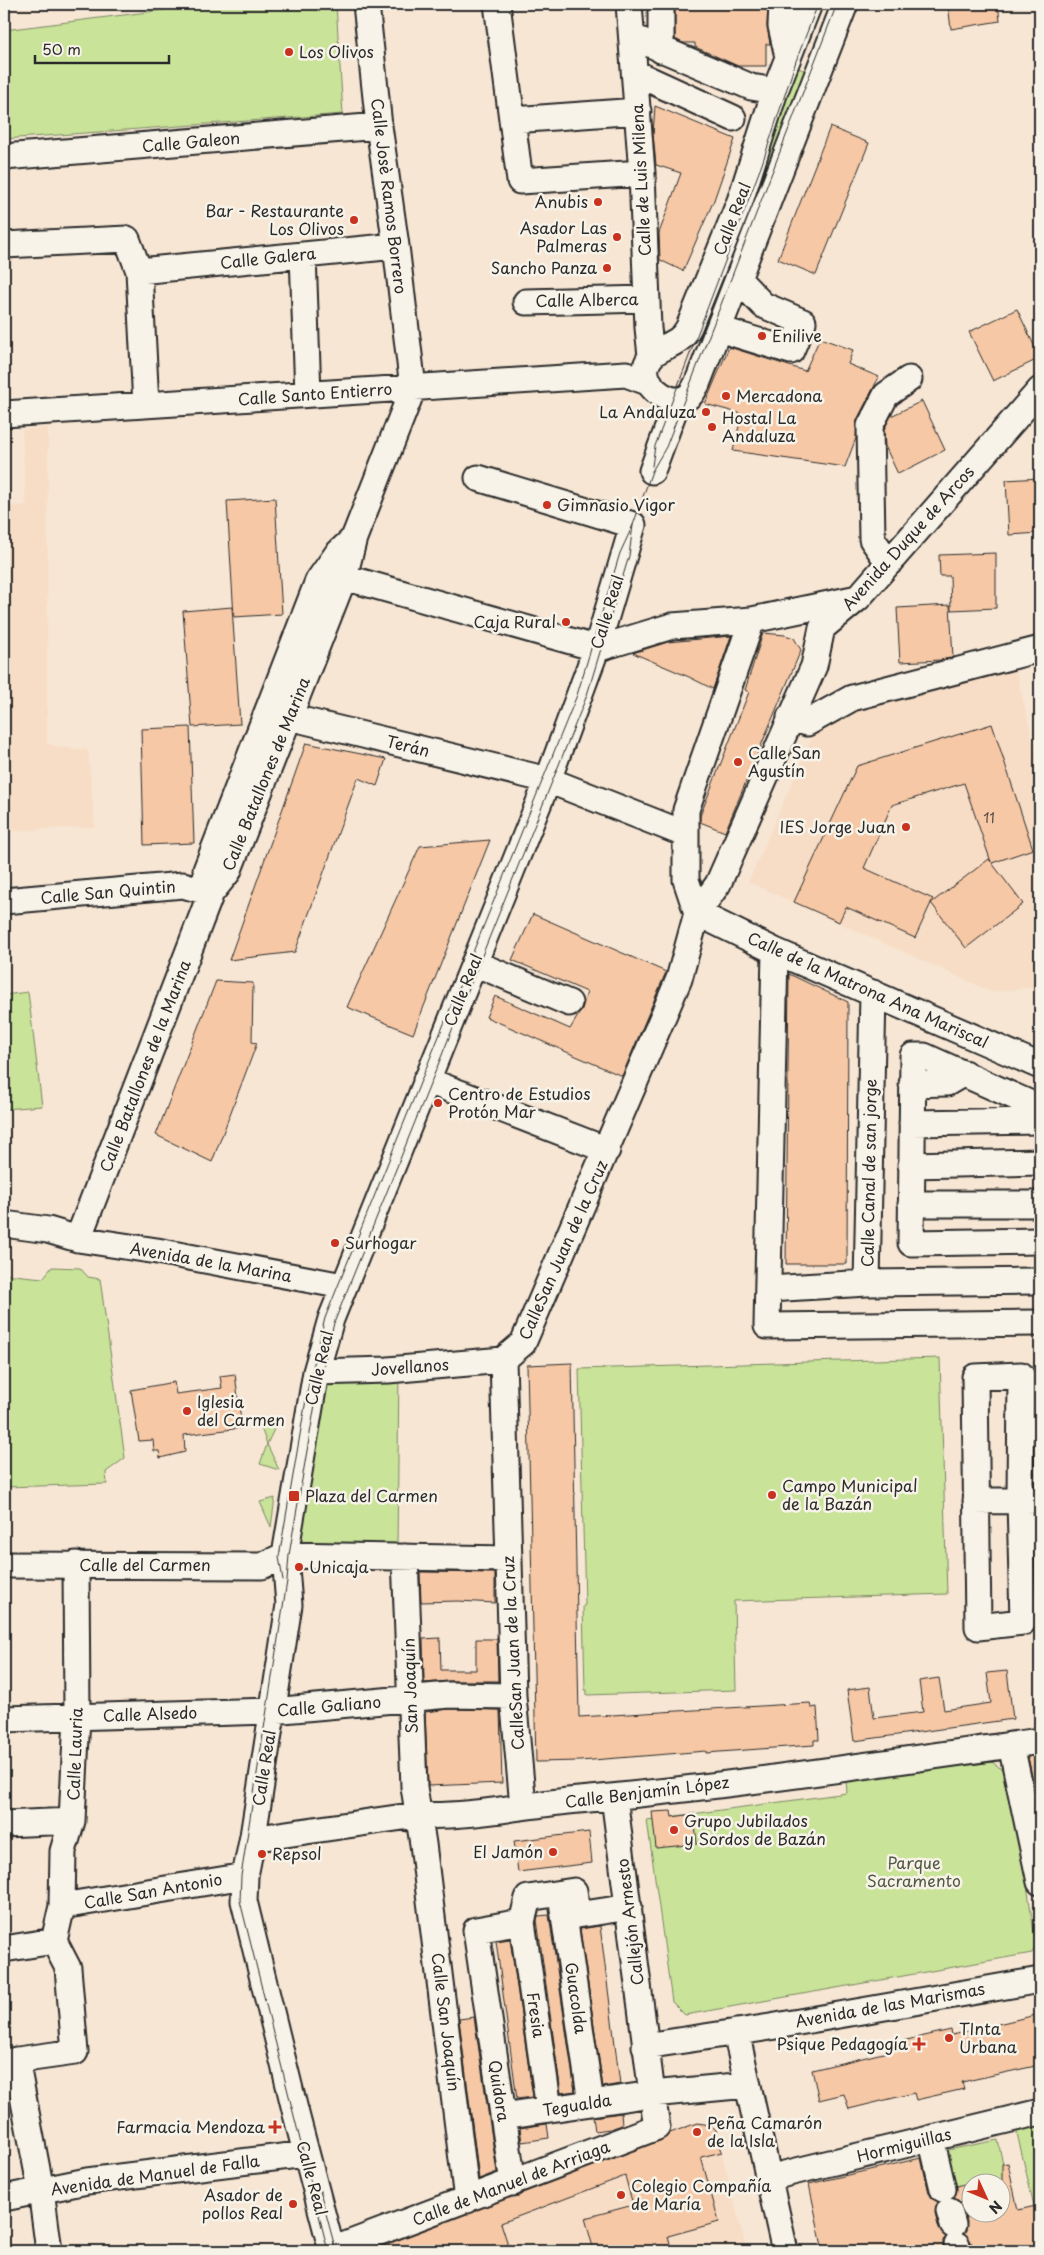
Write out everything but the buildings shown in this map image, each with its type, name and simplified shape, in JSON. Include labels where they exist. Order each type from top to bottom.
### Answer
[{"type":"street","name":"Calle Josè Ramos Borrero","points":[[366,4],[379,126],[396,246],[412,388]]},
{"type":"street","points":[[497,4],[520,180],[642,173]]},
{"type":"street","name":"Calle de Luis Milena","points":[[629,4],[642,173],[648,328],[653,362]]},
{"type":"street","points":[[661,4],[661,50]]},
{"type":"street","points":[[782,4],[781,26],[788,58]]},
{"type":"street","name":"Calle Real","points":[[626,374],[653,362],[681,340],[689,327],[740,201],[775,91],[809,4]]},
{"type":"street","name":"Calle Real","points":[[678,400],[690,395],[697,384],[845,4]]},
{"type":"street","points":[[632,37],[751,87],[775,91]]},
{"type":"street","points":[[635,73],[733,118]]},
{"type":"street","points":[[513,120],[638,111]]},
{"type":"street","name":"Calle Galeon","points":[[4,157],[379,126]]},
{"type":"street","points":[[4,245],[127,239],[139,271],[146,405]]},
{"type":"street","name":"Calle Galera","points":[[139,271],[396,246]]},
{"type":"street","points":[[303,255],[308,394]]},
{"type":"street","points":[[719,329],[791,352],[803,322],[763,305],[738,279]]},
{"type":"street","name":"Calle Alberca","points":[[526,302],[647,299]]},
{"type":"street","points":[[652,472],[678,400],[662,397],[653,362]]},
{"type":"street","name":"Calle Santo Entierro","points":[[4,414],[626,374]]},
{"type":"street","points":[[889,563],[872,539],[870,426],[886,396],[909,379]]},
{"type":"street","points":[[354,538],[412,388]]},
{"type":"street","name":"Avenida Duque de Arcos","points":[[697,913],[718,884],[814,666],[822,628],[858,598],[1040,390]]},
{"type":"street","name":"Calle Real","points":[[332,2251],[306,2154],[244,1901],[245,1876],[254,1836],[269,1711],[289,1605],[285,1555],[316,1372],[331,1319],[343,1286],[548,780],[597,647],[633,524],[478,478]]},
{"type":"street","name":"Calle Batallones de Marina","points":[[211,893],[206,870],[344,578],[354,538]]},
{"type":"street","name":"Calle Batallones de Marina","points":[[279,714],[318,581],[337,554],[354,538]]},
{"type":"street","points":[[318,581],[344,578],[597,647],[603,647],[672,626],[752,620],[858,598]]},
{"type":"street","points":[[697,913],[686,880],[686,810],[752,620]]},
{"type":"street","points":[[790,717],[807,723],[852,698],[1040,649]]},
{"type":"street","name":"Terán","points":[[279,714],[548,780],[685,834]]},
{"type":"street","name":"Calle San Quintin","points":[[4,901],[182,885],[211,893]]},
{"type":"street","name":"Calle Batallones de la Marina","points":[[78,1239],[211,893]]},
{"type":"street","name":"Calle de la Matrona Ana Mariscal","points":[[697,913],[775,951],[1040,1066]]},
{"type":"street","name":"CalleSan Juan de la Cruz","points":[[523,1806],[513,1696],[503,1360],[524,1343],[608,1150],[679,979],[697,913]]},
{"type":"street","points":[[775,951],[767,1326],[1040,1323]]},
{"type":"street","points":[[474,963],[569,1003]]},
{"type":"street","name":"Calle Canal de san jorge","points":[[769,1289],[867,1283],[873,993]]},
{"type":"street","points":[[924,1056],[942,1023]]},
{"type":"street","points":[[1040,1108],[924,1056],[913,1056],[911,1243],[1040,1241]]},
{"type":"street","points":[[912,1084],[947,1083],[964,1073]]},
{"type":"street","points":[[426,1080],[608,1150]]},
{"type":"street","points":[[912,1123],[1040,1121]]},
{"type":"street","points":[[912,1165],[1040,1162]]},
{"type":"street","points":[[911,1204],[1040,1204]]},
{"type":"street","name":"Avenida de la Marina","points":[[4,1224],[48,1230],[78,1239],[157,1251],[343,1286]]},
{"type":"street","name":"Avenida de la Marina","points":[[4,1241],[47,1243],[78,1239]]},
{"type":"street","points":[[867,1283],[1040,1281]]},
{"type":"street","name":"Jovellanos","points":[[316,1372],[503,1360]]},
{"type":"street","points":[[1021,1375],[1030,1500],[1023,1622],[978,1627],[976,1501],[975,1377],[1021,1375]]},
{"type":"street","points":[[976,1501],[1030,1500]]},
{"type":"street","points":[[285,1555],[508,1560]]},
{"type":"street","name":"Calle del Carmen","points":[[4,1565],[262,1566],[285,1555]]},
{"type":"street","name":"San Joaquín","points":[[405,1557],[414,1787],[423,1844]]},
{"type":"street","name":"Calle Lauria","points":[[54,1941],[62,1906],[63,1852],[72,1821],[77,1716],[76,1564]]},
{"type":"street","name":"Calle Galiano","points":[[269,1711],[411,1700],[450,1695],[513,1696]]},
{"type":"street","name":"Calle Alsedo","points":[[4,1720],[77,1716],[269,1711]]},
{"type":"street","name":"Calle Benjamín López","points":[[254,1836],[265,1837],[418,1816],[439,1817],[614,1797],[1040,1741]]},
{"type":"street","points":[[1011,1745],[1040,1882]]},
{"type":"street","name":"Callejón Arnesto","points":[[614,1797],[645,2046]]},
{"type":"street","points":[[4,1824],[72,1821]]},
{"type":"street","name":"Calle San Joaquín","points":[[423,1844],[468,2200]]},
{"type":"street","name":"Calle San Antonio","points":[[62,1906],[245,1876]]},
{"type":"street","points":[[522,1922],[528,1898],[574,1890],[578,1915],[629,1907]]},
{"type":"street","name":"Guacolda","points":[[560,1892],[591,2103]]},
{"type":"street","name":"Quidora","points":[[513,2183],[476,1930],[522,1922]]},
{"type":"street","name":"Fresia","points":[[522,1922],[549,2109]]},
{"type":"street","points":[[4,1949],[54,1941],[68,1968],[75,2052],[10,2061],[40,2190],[49,2251]]},
{"type":"street","name":"Avenida de las Marismas","points":[[645,2046],[1040,1980]]},
{"type":"street","points":[[444,2007],[485,1999]]},
{"type":"street","points":[[736,2032],[784,2251]]},
{"type":"street","points":[[645,2046],[652,2094],[747,2085]]},
{"type":"street","name":"Tegualda","points":[[503,2116],[652,2094]]},
{"type":"street","name":"Calle de Manuel de Arriaga","points":[[332,2251],[657,2127],[652,2094]]},
{"type":"street","name":"Hormiguillas","points":[[768,2178],[1040,2112]]},
{"type":"street","points":[[931,2138],[952,2224]]},
{"type":"street","name":"Avenida de Manuel de Falla","points":[[4,2198],[87,2181],[306,2154]]},
{"type":"shaded area","points":[[48,427],[47,743],[57,747],[88,750],[95,827],[4,831],[4,506],[26,505],[22,430]]},
{"type":"shaded area","name":"IES Jorge Juan","points":[[1015,666],[1040,772],[1040,982],[1033,987],[992,992],[748,882],[819,722]]},
{"type":"shaded area","name":"Colegio Compañía de María","points":[[697,2123],[711,2125],[716,2130],[747,2251],[363,2251]]},
{"type":"green space","name":"Los Olivos","points":[[211,4],[336,4],[343,114],[4,139],[4,30]]},
{"type":"green space","points":[[790,65],[814,74],[715,331],[695,324]]},
{"type":"green space","points":[[28,992],[42,1106],[4,1109],[4,995]]},
{"type":"green space","points":[[52,1267],[80,1268],[88,1277],[100,1279],[125,1458],[106,1472],[107,1484],[4,1487],[4,1274],[43,1278]]},
{"type":"green space","points":[[940,1358],[947,1594],[734,1601],[736,1690],[587,1695],[587,1690],[585,1690],[583,1606],[585,1605],[579,1369]]},
{"type":"green space","points":[[399,1370],[397,1550],[296,1552],[322,1376]]},
{"type":"green space","points":[[258,1420],[278,1421],[267,1444]]},
{"type":"green space","points":[[267,1444],[279,1470],[260,1464]]},
{"type":"green space","points":[[275,1498],[271,1527],[260,1502]]},
{"type":"green space","name":"Parque Sacramento","points":[[992,1762],[1011,1776],[1036,1946],[1032,1953],[685,2015],[672,2002],[647,1820],[847,1793],[846,1780]]},
{"type":"green space","points":[[1040,2123],[1040,2208],[1035,2210],[1016,2129]]},
{"type":"green space","points":[[998,2140],[1004,2172],[962,2172],[962,2194],[946,2197],[938,2152]]},
{"type":"tram line","points":[[652,466],[655,446],[762,164],[796,61],[818,4]]},
{"type":"tram line","points":[[283,1580],[279,1557],[308,1388],[325,1318],[577,695],[620,553],[633,525],[652,471],[666,447],[837,4]]},
{"type":"tram line","points":[[328,2251],[240,1901],[241,1876],[287,1581],[289,1555],[318,1387],[334,1323],[587,695],[629,556],[633,525]]},
{"type":"tram line","points":[[318,2184],[336,2251]]},
{"type":"place","name":"Los Olivos","points":[[289,52]]},
{"type":"place","name":"Anubis","points":[[598,202]]},
{"type":"place","name":"Bar - Restaurante Los Olivos","points":[[354,220]]},
{"type":"place","name":"Asador Las Palmeras","points":[[617,237]]},
{"type":"place","name":"Sancho Panza","points":[[607,268]]},
{"type":"place","name":"Enilive","points":[[762,336]]},
{"type":"place","name":"Mercadona","points":[[726,396]]},
{"type":"place","name":"La Andaluza","points":[[706,412]]},
{"type":"place","name":"Hostal La Andaluza","points":[[712,427]]},
{"type":"place","name":"Gimnasio Vigor","points":[[547,505]]},
{"type":"place","name":"Caja Rural","points":[[566,622]]},
{"type":"place","name":"Calle San Agustín","points":[[738,762]]},
{"type":"place","name":"IES Jorge Juan","points":[[906,827]]},
{"type":"place","name":"Centro de Estudios Protón Mar","points":[[438,1103]]},
{"type":"place","name":"Surhogar","points":[[335,1243]]},
{"type":"place","name":"Iglesia del Carmen","points":[[187,1411]]},
{"type":"place","name":"Campo Municipal de la Bazán","points":[[772,1495]]},
{"type":"place","name":"Plaza del Carmen","points":[[294,1496]]},
{"type":"place","name":"Unicaja","points":[[299,1567]]},
{"type":"place","name":"Grupo Jubilados y Sordos de Bazán","points":[[674,1830]]},
{"type":"place","name":"El Jamón","points":[[553,1852]]},
{"type":"place","name":"Repsol","points":[[262,1854]]},
{"type":"place","name":"TInta Urbana","points":[[949,2038]]},
{"type":"place","name":"Psique Pedagogía","points":[[919,2044]]},
{"type":"place","name":"Farmacia Mendoza","points":[[275,2127]]},
{"type":"place","name":"Peña Camarón de la Isla","points":[[697,2132]]},
{"type":"place","name":"Colegio Compañía de María","points":[[621,2195]]},
{"type":"place","name":"Asador de pollos Real","points":[[293,2204]]}]
